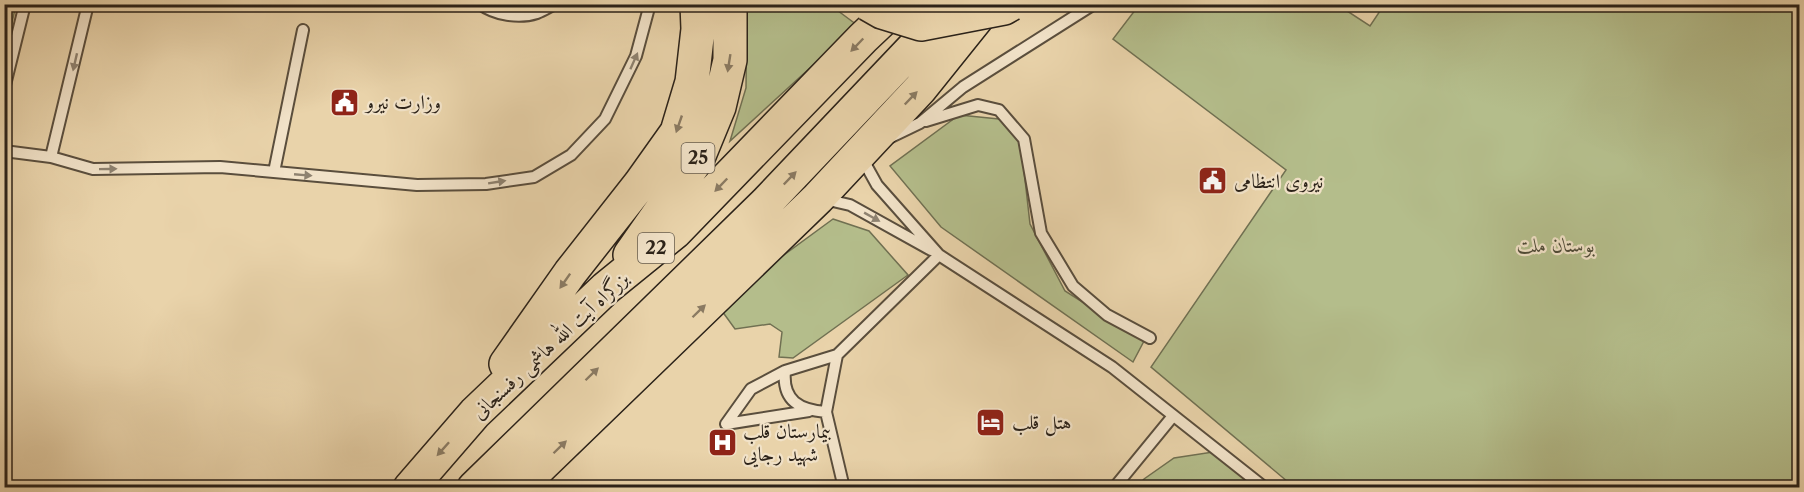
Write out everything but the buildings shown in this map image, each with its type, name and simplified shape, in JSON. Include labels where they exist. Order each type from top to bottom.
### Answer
[{"type":"highway","points":[[475,413],[505,365],[570,273],[640,184],[676,132],[692,82],[698,29],[697,4]]},
{"type":"highway","name":"25","points":[[606,288],[698,158],[719,107],[730,60],[730,4]]},
{"type":"highway","points":[[868,4],[882,12],[921,24],[1004,8],[1011,4]]},
{"type":"highway","name":"بزرگراه آیت الله هاشمی رفسنجانی","points":[[410,488],[475,413],[606,288],[675,232],[863,38],[899,4]]},
{"type":"highway","points":[[474,488],[766,203],[918,43],[970,4]]},
{"type":"highway","points":[[518,488],[818,198],[920,89],[988,4]]},
{"type":"lane","points":[[4,89],[25,4]]},
{"type":"lane","points":[[51,157],[88,4]]},
{"type":"lane","points":[[480,4],[487,10],[512,16],[536,14],[555,4]]},
{"type":"lane","points":[[4,151],[51,157],[93,169],[220,167],[417,185],[486,184],[534,177],[571,155],[605,119],[636,56],[650,4]]},
{"type":"lane","points":[[920,123],[963,87],[1094,4]]},
{"type":"lane","points":[[274,172],[303,30]]},
{"type":"lane","points":[[939,255],[877,186],[859,153],[920,123],[978,105],[999,110],[1024,139],[1041,232],[1073,286],[1107,315],[1150,338]]},
{"type":"lane","points":[[818,198],[850,205],[939,255],[1112,367],[1265,488]]},
{"type":"lane","points":[[826,412],[809,411],[726,424],[752,389],[785,371],[837,355],[939,255]]},
{"type":"lane","points":[[837,355],[826,412],[844,488]]},
{"type":"lane","points":[[785,371],[786,391],[792,400],[809,411]]},
{"type":"lane","points":[[1114,488],[1173,416]]},
{"type":"green space","points":[[4,5],[16,5],[5,53]]},
{"type":"green space","points":[[747,5],[830,5],[857,25],[730,141],[746,88]]},
{"type":"green space","name":"بوستان ملت","points":[[1139,5],[1338,5],[1370,26],[1384,5],[1799,5],[1799,487],[1294,487],[1151,367],[1286,170],[1113,39]]},
{"type":"green space","points":[[959,115],[999,119],[1021,144],[1030,224],[1065,291],[1144,341],[1133,362],[941,227],[890,166]]},
{"type":"green space","points":[[833,219],[869,231],[908,275],[793,358],[779,357],[782,332],[770,324],[735,329],[722,311],[762,271]]},
{"type":"green space","points":[[1213,452],[1260,488],[1136,488],[1144,479],[1174,458]]},
{"type":"place","name":"وزارت نیرو","points":[[345,102]]},
{"type":"place","name":"نیروی انتظامی","points":[[1213,181]]},
{"type":"place","name":"هتل قلب","points":[[991,422]]},
{"type":"place","name":"بیمارستان قلب شهید رجایی","points":[[722,443]]}]
